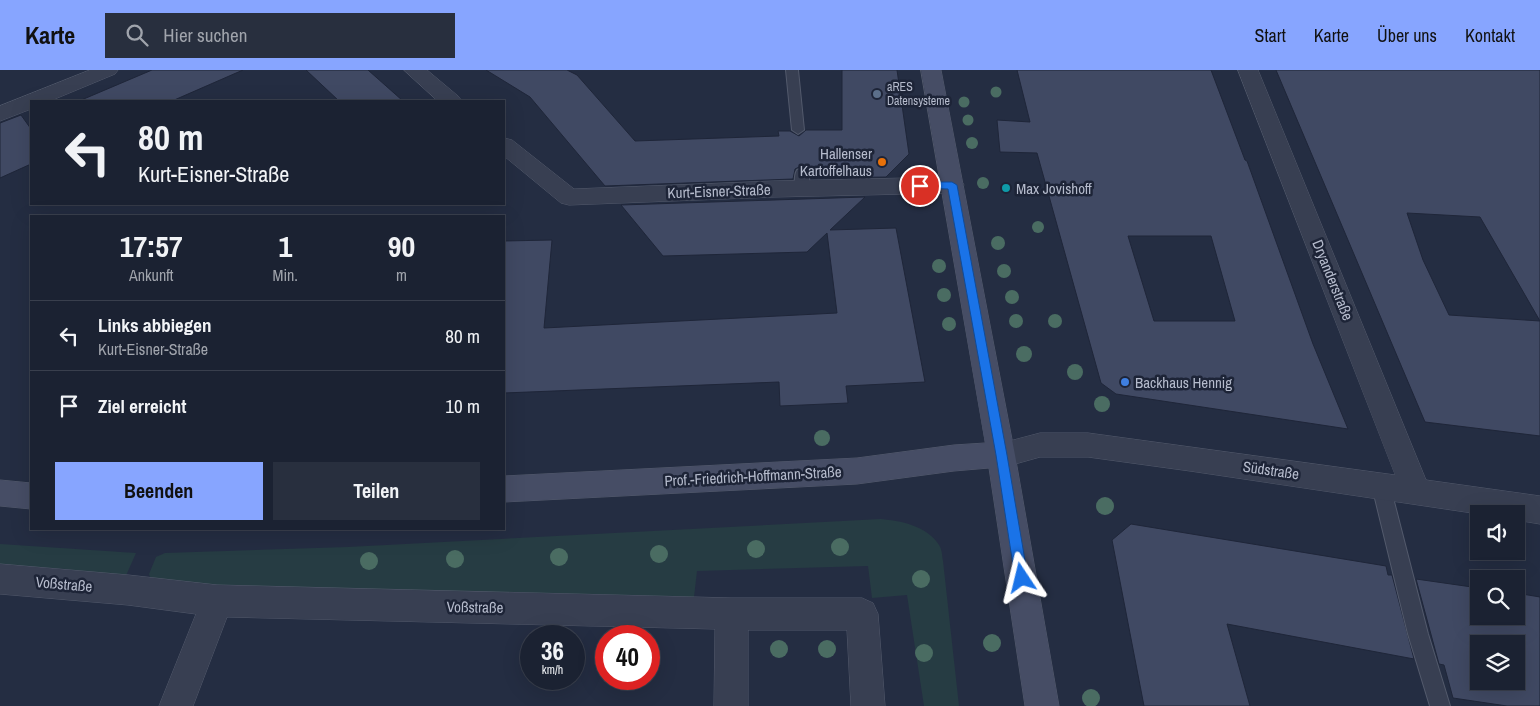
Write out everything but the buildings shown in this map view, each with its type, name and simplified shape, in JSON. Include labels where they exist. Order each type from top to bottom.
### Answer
[{"type":"street","points":[[34,100],[108,70]]},
{"type":"street","points":[[414,70],[450,100]]},
{"type":"street","points":[[931,70],[1002,455],[1042,706]]},
{"type":"street","name":"Dryanderstraße","points":[[1248,70],[1416,491]]},
{"type":"street","points":[[0,114],[30,102]]},
{"type":"street","name":"Kurt-Eisner-Straße","points":[[510,150],[570,197],[774,189],[802,181],[952,185]]},
{"type":"street","name":"Südstraße","points":[[1002,455],[1040,445],[1088,445],[1540,510]]},
{"type":"street","name":"Prof.-Friedrich-Hoffmann-Straße","points":[[505,489],[857,471],[954,458],[1002,455]]},
{"type":"street","points":[[0,493],[30,496]]},
{"type":"street","name":"Voßstraße","points":[[0,579],[128,590],[217,601],[732,614],[862,614],[868,706]]},
{"type":"street","points":[[176,706],[217,601]]},
{"type":"street","points":[[731,706],[732,614]]},
{"type":"lane","points":[[792,70],[798,130]]},
{"type":"lane","points":[[1381,486],[1418,634],[1440,706]]},
{"type":"shaded area","points":[[881,519],[905,523],[921,529],[928,533],[940,547],[959,706],[924,706],[907,595],[872,598],[868,566],[697,571],[694,597],[601,598],[152,583],[149,574],[156,557],[165,553],[348,547]]},
{"type":"shaded area","points":[[0,544],[136,553],[124,580],[66,569],[0,565]]},
{"type":"place","name":"aRES Datensysteme","points":[[877,94]]},
{"type":"place","name":"Hallenser Kartoffelhaus","points":[[882,162]]},
{"type":"place","name":"Max Jovishoff","points":[[1006,188]]},
{"type":"place","name":"Backhaus Hennig","points":[[1125,382]]},
{"type":"route","points":[[920,186],[952,185],[1002,455],[1022,578]]}]
